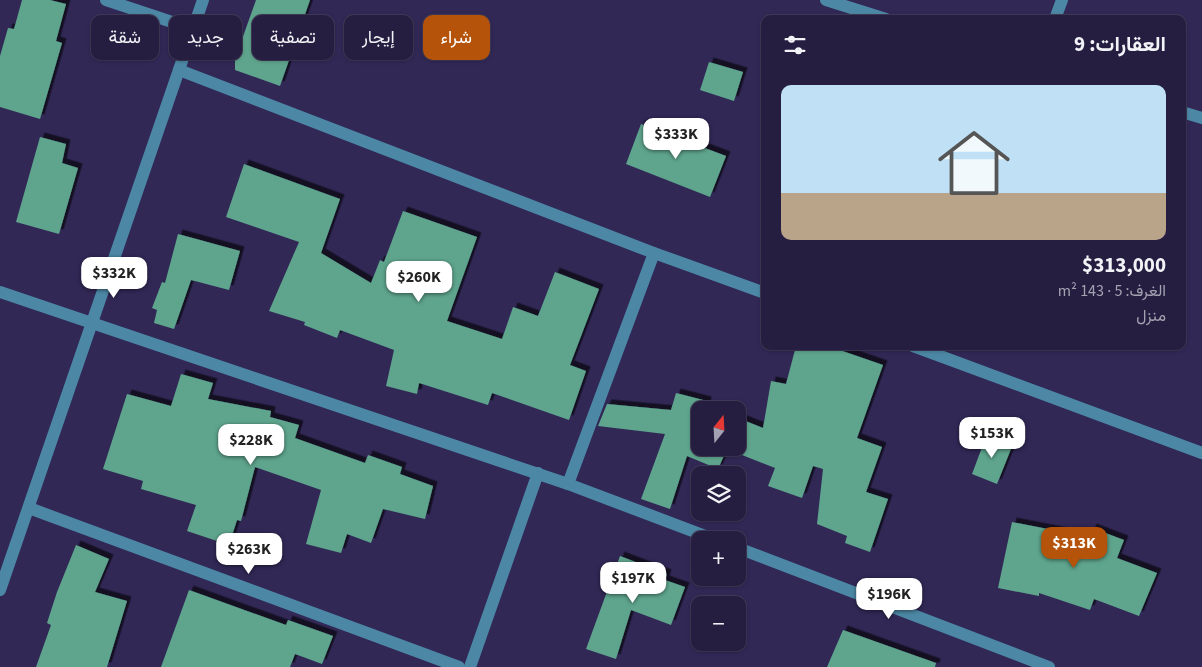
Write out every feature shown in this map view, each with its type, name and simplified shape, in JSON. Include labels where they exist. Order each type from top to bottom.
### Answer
[{"type":"street","points":[[106,0],[169,21]]},
{"type":"street","points":[[197,15],[202,0]]},
{"type":"street","points":[[826,0],[873,15]]},
{"type":"street","points":[[1056,15],[1062,0]]},
{"type":"street","points":[[1,581],[29,508],[182,60]]},
{"type":"street","points":[[179,70],[654,253],[761,292]]},
{"type":"street","points":[[1186,113],[1202,118]]},
{"type":"street","points":[[568,484],[654,253]]},
{"type":"street","points":[[0,292],[538,473],[692,531]]},
{"type":"street","points":[[934,350],[1202,453]]},
{"type":"street","points":[[470,667],[538,473]]},
{"type":"street","points":[[29,508],[459,667]]},
{"type":"street","points":[[746,551],[1049,667]]},
{"type":"building","points":[[22,0],[50,0],[66,4],[56,41],[62,43],[40,119],[0,107],[0,56],[8,28],[14,29]]},
{"type":"building","points":[[256,0],[310,0],[305,15],[252,15],[252,60],[289,60],[280,86],[235,70],[235,60],[242,60],[242,39]]},
{"type":"building","points":[[709,62],[743,72],[734,101],[700,90]]},
{"type":"building","points":[[641,124],[726,156],[710,197],[626,164]]},
{"type":"building","points":[[40,137],[66,144],[62,163],[78,168],[59,234],[16,222]]},
{"type":"building","points":[[244,164],[340,199],[321,253],[371,283],[380,260],[384,262],[403,211],[477,237],[447,321],[502,339],[513,307],[538,316],[555,272],[599,289],[570,365],[586,371],[569,420],[492,393],[488,405],[419,383],[417,394],[386,386],[394,350],[340,330],[337,338],[304,325],[305,322],[269,311],[299,242],[226,217]]},
{"type":"building","points":[[178,234],[240,251],[229,290],[191,280],[174,329],[154,323],[157,310],[152,308],[162,282],[165,283]]},
{"type":"building","points":[[795,350],[840,350],[883,365],[857,438],[882,447],[866,492],[888,499],[870,552],[845,543],[847,536],[817,524],[823,469],[813,466],[802,498],[768,486],[775,468],[745,456],[746,421],[763,428],[771,381],[786,384]]},
{"type":"building","points":[[181,374],[213,383],[208,399],[271,411],[270,417],[299,425],[295,438],[365,463],[368,455],[402,467],[400,474],[433,486],[425,519],[383,509],[371,543],[347,534],[341,553],[306,544],[321,490],[255,467],[241,521],[237,520],[229,545],[187,531],[196,505],[141,489],[143,481],[103,469],[127,394],[171,406]]},
{"type":"building","points":[[676,393],[707,401],[691,401],[691,456],[724,456],[719,466],[711,466],[687,456],[670,509],[641,499],[665,434],[598,426],[607,404],[671,410]]},
{"type":"building","points":[[987,434],[1013,444],[997,484],[972,474]]},
{"type":"building","points":[[1012,522],[1089,537],[1092,528],[1124,540],[1117,558],[1157,573],[1139,616],[1094,599],[1090,610],[1039,593],[1039,596],[998,588]]},
{"type":"building","points":[[76,545],[109,559],[95,592],[127,601],[107,667],[36,667],[51,625],[47,623],[57,592]]},
{"type":"building","points":[[620,556],[667,574],[665,580],[685,587],[671,625],[631,610],[616,659],[586,649]]},
{"type":"building","points":[[189,590],[286,625],[288,620],[333,636],[322,664],[295,654],[290,667],[161,667]]},
{"type":"building","points":[[843,630],[936,663],[935,667],[827,667]]}]
